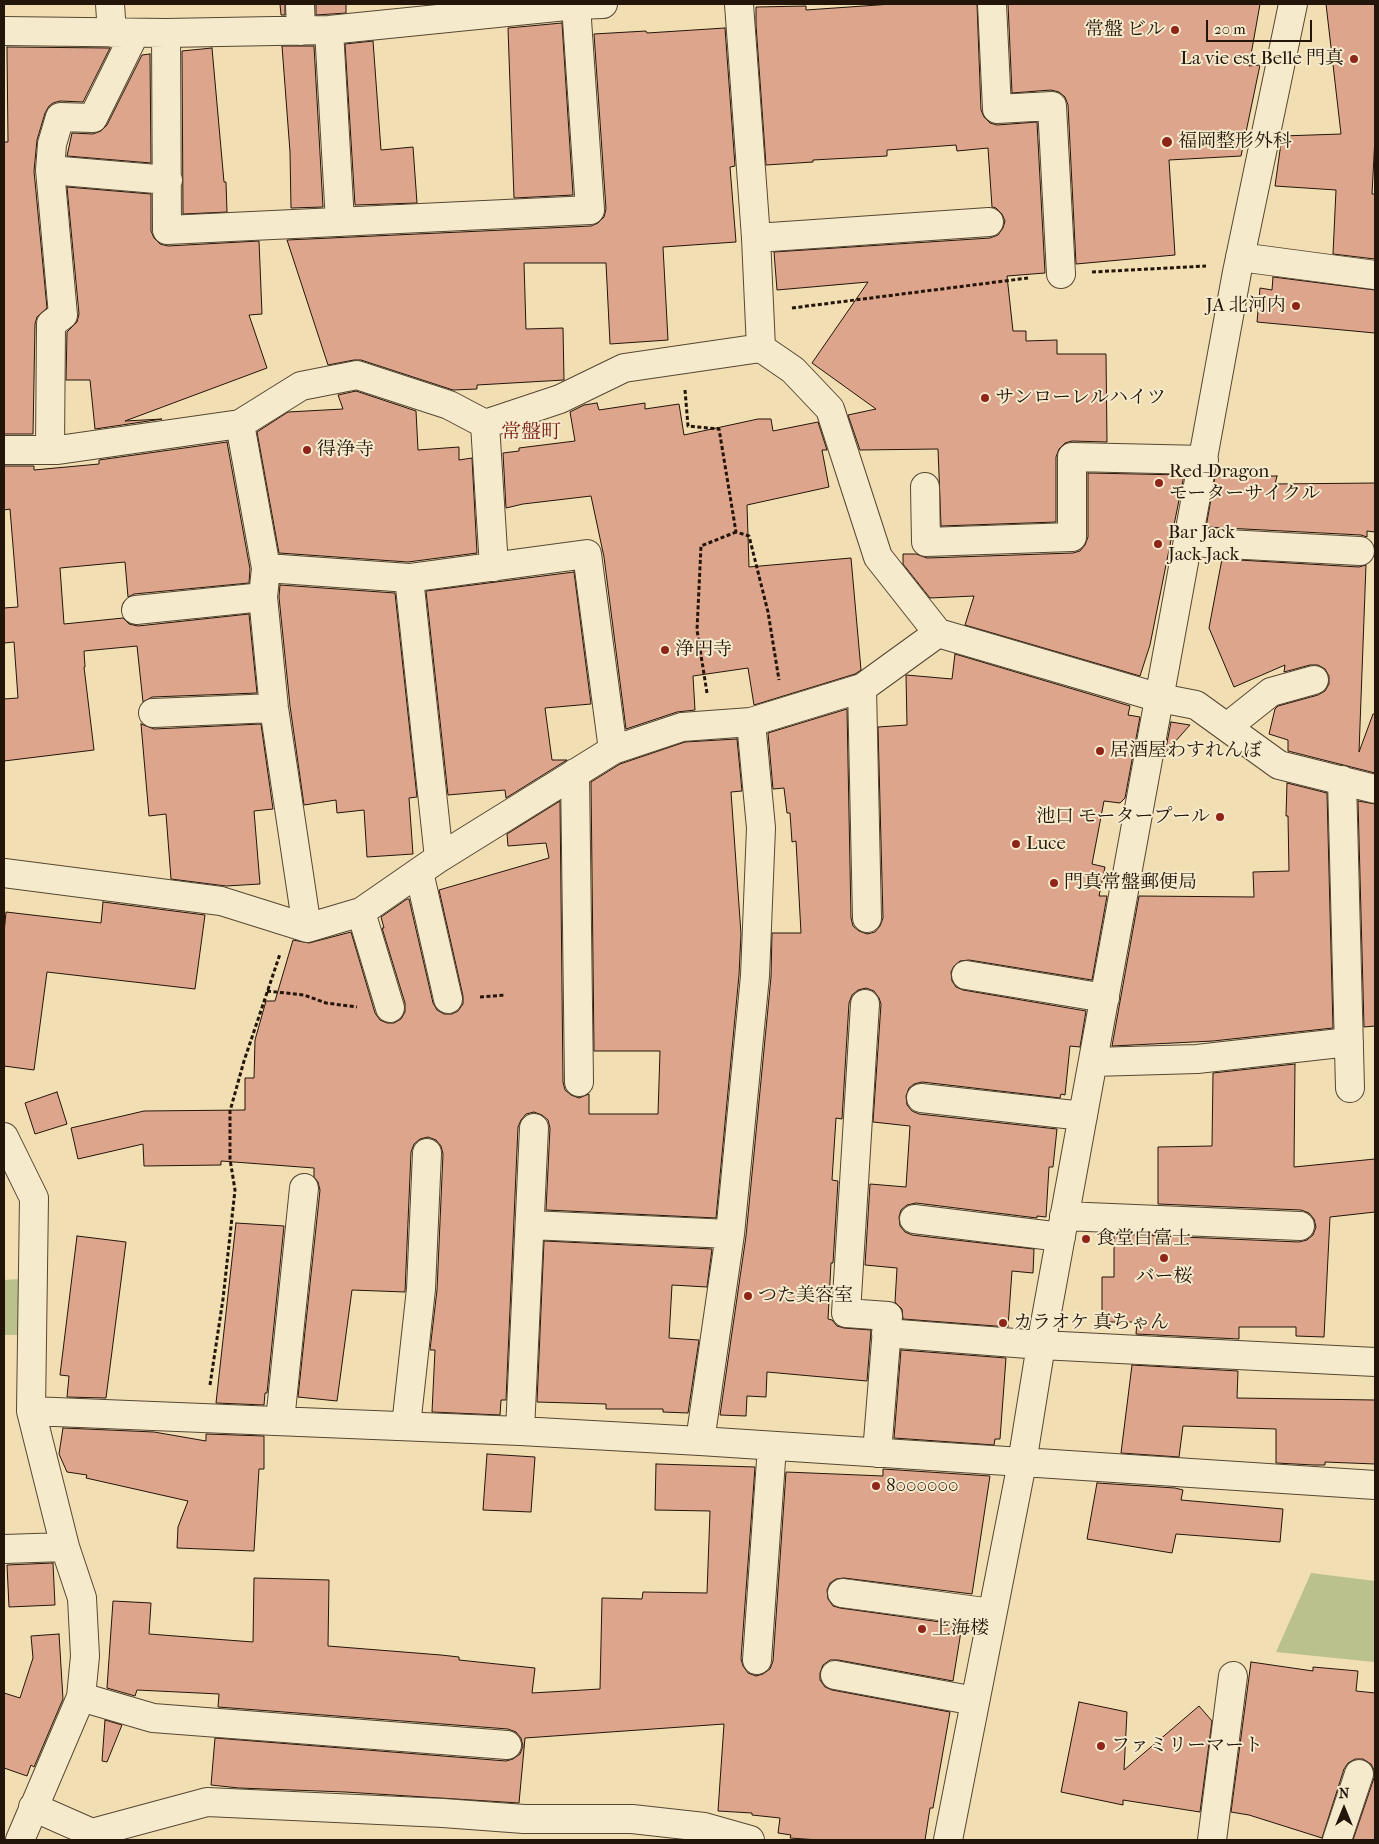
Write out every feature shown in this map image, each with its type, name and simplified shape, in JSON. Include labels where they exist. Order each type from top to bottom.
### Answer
[{"type":"street","points":[[50,450],[51,324],[63,315],[50,170],[52,144],[60,117],[93,118],[123,33],[110,4]]},
{"type":"street","points":[[300,4],[301,31]]},
{"type":"street","points":[[4,31],[166,33],[329,30],[489,9],[603,4]]},
{"type":"street","points":[[739,4],[756,238],[761,348]]},
{"type":"street","points":[[992,4],[997,109],[1052,106],[1062,274]]},
{"type":"street","points":[[948,1840],[1022,1463],[1062,1226],[1239,261],[1293,4]]},
{"type":"street","points":[[166,33],[167,230],[590,210],[576,5]]},
{"type":"street","points":[[329,30],[340,222]]},
{"type":"street","points":[[50,170],[168,180]]},
{"type":"street","points":[[756,238],[990,222]]},
{"type":"street","points":[[1239,261],[1375,275]]},
{"type":"street","points":[[4,450],[50,450],[240,424],[301,386],[358,375],[449,405],[485,424],[560,398],[624,368],[761,348],[793,370],[830,408],[878,557],[938,633],[1160,698],[1196,705],[1279,765],[1375,788]]},
{"type":"street","points":[[240,424],[266,568],[263,597],[299,925]]},
{"type":"street","points":[[485,424],[494,566]]},
{"type":"street","points":[[925,487],[926,542],[1072,537],[1072,457],[1204,460]]},
{"type":"street","points":[[1188,542],[1360,551]]},
{"type":"street","points":[[266,568],[408,578],[587,554],[613,750]]},
{"type":"street","points":[[408,578],[429,865],[448,998]]},
{"type":"street","points":[[136,610],[263,597]]},
{"type":"street","points":[[4,873],[221,901],[299,925],[361,912],[429,865],[613,750],[682,727],[751,722],[862,688],[938,633]]},
{"type":"street","points":[[1227,727],[1271,692],[1314,680]]},
{"type":"street","points":[[862,688],[867,918]]},
{"type":"street","points":[[153,713],[274,708]]},
{"type":"street","points":[[700,1441],[730,1234],[756,976],[761,828],[751,722]]},
{"type":"street","points":[[575,773],[579,1082]]},
{"type":"street","points":[[1342,780],[1350,1088]]},
{"type":"street","points":[[361,912],[390,1008]]},
{"type":"street","points":[[966,975],[1105,998]]},
{"type":"street","points":[[865,1004],[846,1313],[888,1316],[877,1453]]},
{"type":"street","points":[[1093,1062],[1197,1059],[1349,1042]]},
{"type":"street","points":[[921,1098],[1083,1116]]},
{"type":"street","points":[[520,1431],[534,1128]]},
{"type":"street","points":[[4,1137],[34,1198],[32,1411],[64,1547],[82,1598],[85,1656],[81,1697],[20,1840]]},
{"type":"street","points":[[406,1426],[421,1288],[426,1153]]},
{"type":"street","points":[[280,1421],[304,1188]]},
{"type":"street","points":[[914,1219],[1062,1226],[1300,1226]]},
{"type":"street","points":[[530,1226],[730,1234]]},
{"type":"street","points":[[886,1333],[1041,1345],[1375,1362]]},
{"type":"street","points":[[32,1411],[520,1431],[1375,1485]]},
{"type":"street","points":[[757,1660],[772,1446]]},
{"type":"street","points":[[4,1549],[64,1547]]},
{"type":"street","points":[[842,1593],[992,1613]]},
{"type":"street","points":[[835,1675],[975,1700]]},
{"type":"street","points":[[1212,1840],[1233,1676]]},
{"type":"street","points":[[81,1697],[153,1718],[507,1745]]},
{"type":"street","points":[[1337,1840],[1359,1774]]},
{"type":"street","points":[[33,1807],[92,1833],[207,1802],[443,1812],[524,1819],[632,1819],[704,1827],[750,1840]]},
{"type":"path","points":[[760,312],[1062,274],[1239,261]]},
{"type":"path","points":[[682,360],[688,426],[720,429],[736,532]]},
{"type":"path","points":[[711,724],[697,630],[702,546],[736,532],[749,536],[768,612],[784,712]]},
{"type":"path","points":[[205,1418],[223,1299],[235,1190],[230,1159],[230,1110],[244,1061],[299,925]]},
{"type":"green space","points":[[20,1279],[19,1335],[4,1335],[4,1280]]},
{"type":"green space","points":[[1311,1573],[1375,1581],[1374,1662],[1276,1652]]},
{"type":"building","points":[[280,4],[285,4],[285,15],[281,15]]},
{"type":"building","points":[[316,4],[346,4],[346,13],[316,15]]},
{"type":"building","points":[[892,4],[977,4],[981,110],[984,117],[990,123],[997,125],[1037,122],[1045,273],[1007,276],[1013,331],[1026,331],[1026,341],[1057,340],[1057,354],[1106,354],[1107,442],[1072,441],[1065,443],[1059,449],[1056,457],[1056,522],[941,526],[938,449],[860,450],[848,415],[876,409],[812,363],[868,282],[777,290],[774,252],[990,238],[998,235],[1003,228],[1005,221],[1002,214],[992,207],[988,148],[957,151],[956,145],[887,150],[887,156],[766,165],[756,7],[806,6],[806,10]]},
{"type":"building","points":[[1008,4],[1260,4],[1249,66],[1260,65],[1241,156],[1169,160],[1175,255],[1076,264],[1068,105],[1065,97],[1059,92],[1051,90],[1012,93]]},
{"type":"building","points":[[1326,4],[1375,4],[1375,137],[1372,194],[1375,194],[1375,259],[1333,254],[1336,190],[1275,186],[1282,136],[1341,134]]},
{"type":"building","points":[[562,23],[573,195],[514,198],[508,28]]},
{"type":"building","points":[[725,28],[735,166],[730,167],[736,242],[663,247],[668,340],[610,344],[606,263],[524,263],[526,329],[563,328],[564,380],[477,385],[477,389],[453,390],[361,360],[328,365],[287,240],[591,226],[598,223],[604,217],[606,209],[594,34]]},
{"type":"building","points":[[373,41],[381,150],[413,147],[417,203],[355,205],[345,44]]},
{"type":"building","points":[[282,46],[314,46],[323,207],[291,208],[290,152]]},
{"type":"building","points":[[7,47],[110,48],[83,102],[60,101],[49,106],[37,140],[34,171],[47,308],[37,317],[35,324],[33,434],[4,434],[4,142],[8,142]]},
{"type":"building","points":[[212,48],[224,182],[226,182],[227,212],[183,214],[182,51]]},
{"type":"building","points":[[150,54],[151,163],[67,156],[72,133],[93,134],[101,131],[107,125],[142,55]]},
{"type":"building","points":[[67,187],[151,194],[151,231],[154,238],[160,244],[168,246],[259,241],[262,314],[249,315],[267,368],[125,421],[162,419],[95,429],[90,380],[66,380],[67,332],[77,322],[79,314]]},
{"type":"building","name":"JA 北河内","points":[[1273,277],[1375,290],[1375,333],[1257,322],[1260,288],[1272,290]]},
{"type":"building","points":[[356,391],[416,411],[418,450],[459,447],[459,460],[472,458],[477,553],[408,562],[279,553],[257,432],[288,412],[343,409],[338,395]]},
{"type":"building","points":[[597,403],[599,410],[645,403],[645,409],[679,404],[684,435],[758,419],[771,419],[773,431],[818,422],[827,450],[822,450],[829,487],[747,505],[749,567],[851,558],[861,670],[855,674],[754,705],[748,668],[693,676],[695,710],[677,712],[626,729],[604,557],[591,496],[523,504],[506,508],[503,453],[519,451],[519,448],[575,441],[570,412],[584,405]]},
{"type":"building","points":[[227,442],[250,569],[249,583],[134,594],[128,597],[125,562],[60,568],[64,624],[123,618],[129,624],[138,626],[249,614],[257,693],[152,697],[143,702],[137,646],[84,651],[84,667],[94,750],[4,761],[4,699],[18,698],[14,642],[4,643],[4,608],[18,607],[10,509],[4,510],[4,466],[34,466],[34,470],[99,464],[99,460]]},
{"type":"building","points":[[1088,473],[1184,475],[1150,645],[1140,676],[965,625],[974,596],[930,598],[903,564],[903,554],[916,554],[927,558],[1073,553],[1080,551],[1088,537]]},
{"type":"building","points":[[1277,476],[1275,484],[1375,483],[1375,532],[1367,531],[1367,537],[1361,535],[1206,527],[1215,477]]},
{"type":"building","points":[[1222,559],[1359,567],[1366,565],[1359,752],[1373,714],[1375,714],[1375,773],[1288,751],[1288,740],[1269,734],[1275,709],[1278,706],[1318,695],[1325,691],[1329,684],[1329,676],[1325,669],[1318,665],[1310,665],[1284,672],[1285,665],[1234,687],[1209,628]]},
{"type":"building","points":[[574,572],[591,704],[545,708],[552,760],[567,760],[506,798],[505,790],[448,795],[426,591]]},
{"type":"building","points":[[280,585],[395,593],[417,797],[409,798],[413,854],[367,857],[364,810],[337,813],[336,800],[304,805],[290,706],[279,597]]},
{"type":"building","points":[[955,654],[1130,706],[1128,715],[1140,717],[1125,798],[1120,803],[1104,801],[1092,864],[1105,867],[1099,896],[1107,896],[1092,980],[969,960],[960,961],[951,972],[952,981],[956,987],[963,990],[1086,1011],[1080,1047],[1070,1046],[1065,1095],[1061,1094],[1060,1098],[922,1082],[914,1084],[909,1088],[906,1096],[907,1105],[912,1111],[919,1114],[1057,1129],[1053,1167],[1049,1167],[1046,1217],[1037,1216],[1037,1218],[916,1203],[907,1205],[901,1210],[899,1217],[900,1226],[905,1232],[912,1235],[1034,1249],[1033,1273],[1012,1271],[1008,1327],[903,1319],[902,1309],[895,1302],[897,1268],[865,1265],[870,1184],[906,1187],[910,1126],[873,1122],[881,1004],[874,991],[866,988],[858,990],[852,995],[849,1003],[842,1119],[836,1118],[832,1180],[838,1181],[828,1319],[832,1320],[837,1326],[844,1328],[871,1330],[867,1381],[767,1372],[766,1397],[747,1396],[746,1416],[720,1415],[746,1236],[771,977],[772,933],[801,933],[796,841],[792,842],[790,813],[787,813],[784,788],[773,789],[768,733],[847,709],[851,918],[853,926],[859,931],[867,934],[875,932],[883,918],[878,727],[907,725],[906,675],[952,679]]},
{"type":"building","points":[[1171,722],[1190,725],[1165,753]]},
{"type":"building","points":[[141,724],[154,729],[261,724],[273,809],[254,811],[260,884],[226,886],[171,879],[166,814],[149,816]]},
{"type":"building","points":[[737,739],[742,791],[731,792],[741,934],[739,975],[716,1218],[546,1210],[550,1128],[548,1120],[542,1115],[534,1112],[526,1114],[518,1127],[506,1400],[501,1400],[500,1415],[432,1412],[435,1350],[430,1350],[437,1290],[443,1154],[441,1146],[436,1140],[428,1137],[420,1139],[414,1144],[411,1152],[405,1292],[352,1290],[337,1401],[298,1397],[320,1190],[318,1182],[314,1177],[314,1168],[221,1161],[221,1165],[144,1166],[143,1144],[78,1159],[71,1128],[144,1111],[245,1110],[245,1078],[254,1078],[255,1040],[266,1001],[275,1001],[293,940],[309,943],[351,932],[375,1013],[380,1020],[387,1023],[394,1023],[401,1019],[405,1012],[405,1003],[382,928],[384,928],[381,917],[407,899],[409,899],[433,1003],[437,1010],[444,1014],[452,1014],[458,1011],[463,1004],[463,996],[439,890],[549,858],[546,843],[508,846],[507,834],[560,801],[563,1082],[565,1090],[579,1098],[589,1094],[589,1114],[658,1114],[660,1051],[594,1051],[591,782],[620,764],[685,742]]},
{"type":"building","points":[[1287,783],[1327,793],[1333,1028],[1213,1041],[1112,1046],[1139,896],[1254,897],[1253,872],[1289,871],[1288,816],[1286,816]]},
{"type":"building","points":[[1358,801],[1375,804],[1375,1026],[1364,1027]]},
{"type":"building","points":[[103,902],[205,915],[195,989],[47,972],[34,1070],[4,1066],[4,933],[6,912],[101,923]]},
{"type":"building","points":[[1295,1064],[1294,1167],[1375,1159],[1375,1212],[1330,1217],[1324,1337],[1296,1336],[1296,1327],[1239,1327],[1239,1339],[1136,1334],[1137,1322],[1102,1322],[1102,1277],[1114,1277],[1114,1234],[1299,1242],[1307,1240],[1313,1235],[1316,1227],[1314,1219],[1309,1213],[1301,1210],[1158,1204],[1158,1147],[1212,1146],[1213,1073]]},
{"type":"building","points":[[57,1092],[67,1124],[35,1134],[25,1103]]},
{"type":"building","points":[[236,1223],[284,1226],[267,1393],[265,1393],[264,1405],[216,1403]]},
{"type":"building","points":[[77,1236],[126,1242],[106,1398],[67,1397],[69,1376],[60,1375]]},
{"type":"building","points":[[544,1241],[712,1249],[707,1287],[672,1285],[669,1338],[699,1340],[688,1413],[663,1412],[663,1409],[606,1409],[606,1404],[537,1402]]},
{"type":"building","points":[[901,1350],[1006,1358],[1000,1439],[995,1439],[994,1445],[894,1438]]},
{"type":"building","points":[[1132,1365],[1238,1371],[1237,1398],[1375,1400],[1375,1464],[1325,1462],[1325,1465],[1314,1465],[1276,1463],[1276,1429],[1183,1426],[1179,1457],[1121,1453]]},
{"type":"building","points":[[63,1428],[154,1432],[206,1441],[206,1434],[264,1436],[264,1469],[259,1469],[254,1551],[177,1548],[178,1527],[188,1501],[86,1478],[87,1475],[67,1472],[59,1454]]},
{"type":"building","points":[[487,1454],[535,1457],[531,1512],[483,1510]]},
{"type":"building","points":[[656,1464],[755,1467],[741,1659],[748,1673],[756,1676],[770,1669],[773,1661],[786,1472],[883,1476],[883,1469],[990,1476],[972,1594],[844,1578],[836,1579],[830,1583],[827,1590],[828,1599],[833,1606],[840,1608],[962,1625],[953,1681],[838,1660],[830,1660],[823,1665],[820,1673],[820,1680],[825,1687],[832,1690],[950,1712],[933,1808],[930,1808],[925,1840],[819,1840],[790,1838],[791,1835],[778,1833],[780,1818],[752,1815],[752,1813],[718,1811],[724,1724],[525,1738],[519,1803],[345,1792],[239,1788],[211,1785],[215,1738],[506,1761],[520,1754],[523,1746],[521,1738],[516,1732],[508,1729],[218,1707],[219,1694],[137,1690],[135,1696],[107,1688],[113,1601],[151,1603],[149,1634],[253,1642],[254,1578],[329,1580],[328,1646],[441,1655],[459,1657],[459,1660],[535,1668],[532,1693],[600,1689],[602,1598],[642,1599],[643,1592],[707,1593],[710,1511],[655,1510]]},
{"type":"building","points":[[1097,1483],[1175,1488],[1183,1490],[1181,1500],[1283,1509],[1280,1542],[1176,1534],[1172,1553],[1087,1539]]},
{"type":"building","points":[[53,1563],[55,1605],[9,1607],[7,1565]]},
{"type":"building","points":[[59,1634],[63,1699],[34,1767],[31,1765],[27,1776],[4,1768],[4,1693],[20,1698],[33,1658],[31,1636]]},
{"type":"building","points":[[1251,1662],[1313,1671],[1313,1667],[1358,1671],[1356,1691],[1375,1693],[1375,1840],[1353,1840],[1374,1778],[1374,1770],[1371,1764],[1363,1759],[1355,1759],[1348,1763],[1344,1769],[1322,1838],[1249,1815],[1231,1812]]},
{"type":"building","points":[[1079,1702],[1127,1712],[1124,1770],[1199,1706],[1212,1721],[1200,1812],[1123,1800],[1123,1805],[1061,1792]]},
{"type":"building","points":[[105,1720],[122,1725],[107,1762],[102,1761]]},
{"type":"place","name":"常盤 ビル","points":[[1175,30]]},
{"type":"place","name":"La vie est Belle 門真","points":[[1354,59]]},
{"type":"place","name":"福岡整形外科","points":[[1167,142]]},
{"type":"place","name":"JA 北河内","points":[[1296,306]]},
{"type":"place","name":"サンローレルハイツ","points":[[985,398]]},
{"type":"place","name":"得浄寺","points":[[307,450]]},
{"type":"place","name":"Red-Dragon モーターサイクル","points":[[1159,483]]},
{"type":"place","name":"Bar Jack Jack Jack","points":[[1158,544]]},
{"type":"place","name":"浄円寺","points":[[665,650]]},
{"type":"place","name":"居酒屋わすれんぼ","points":[[1100,751]]},
{"type":"place","name":"池口 モータープール","points":[[1220,817]]},
{"type":"place","name":"Luce","points":[[1016,844]]},
{"type":"place","name":"門真常盤郵便局","points":[[1054,883]]},
{"type":"place","name":"食堂白富士","points":[[1086,1239]]},
{"type":"place","name":"バー桜","points":[[1164,1258]]},
{"type":"place","name":"つた美容室","points":[[748,1296]]},
{"type":"place","name":"カラオケ 真ちゃん","points":[[1003,1323]]},
{"type":"place","name":"8000000","points":[[876,1486]]},
{"type":"place","name":"上海楼","points":[[922,1629]]},
{"type":"place","name":"ファミリーマート","points":[[1101,1746]]},
{"type":"district","name":"常盤町","points":[[531,433]]}]
